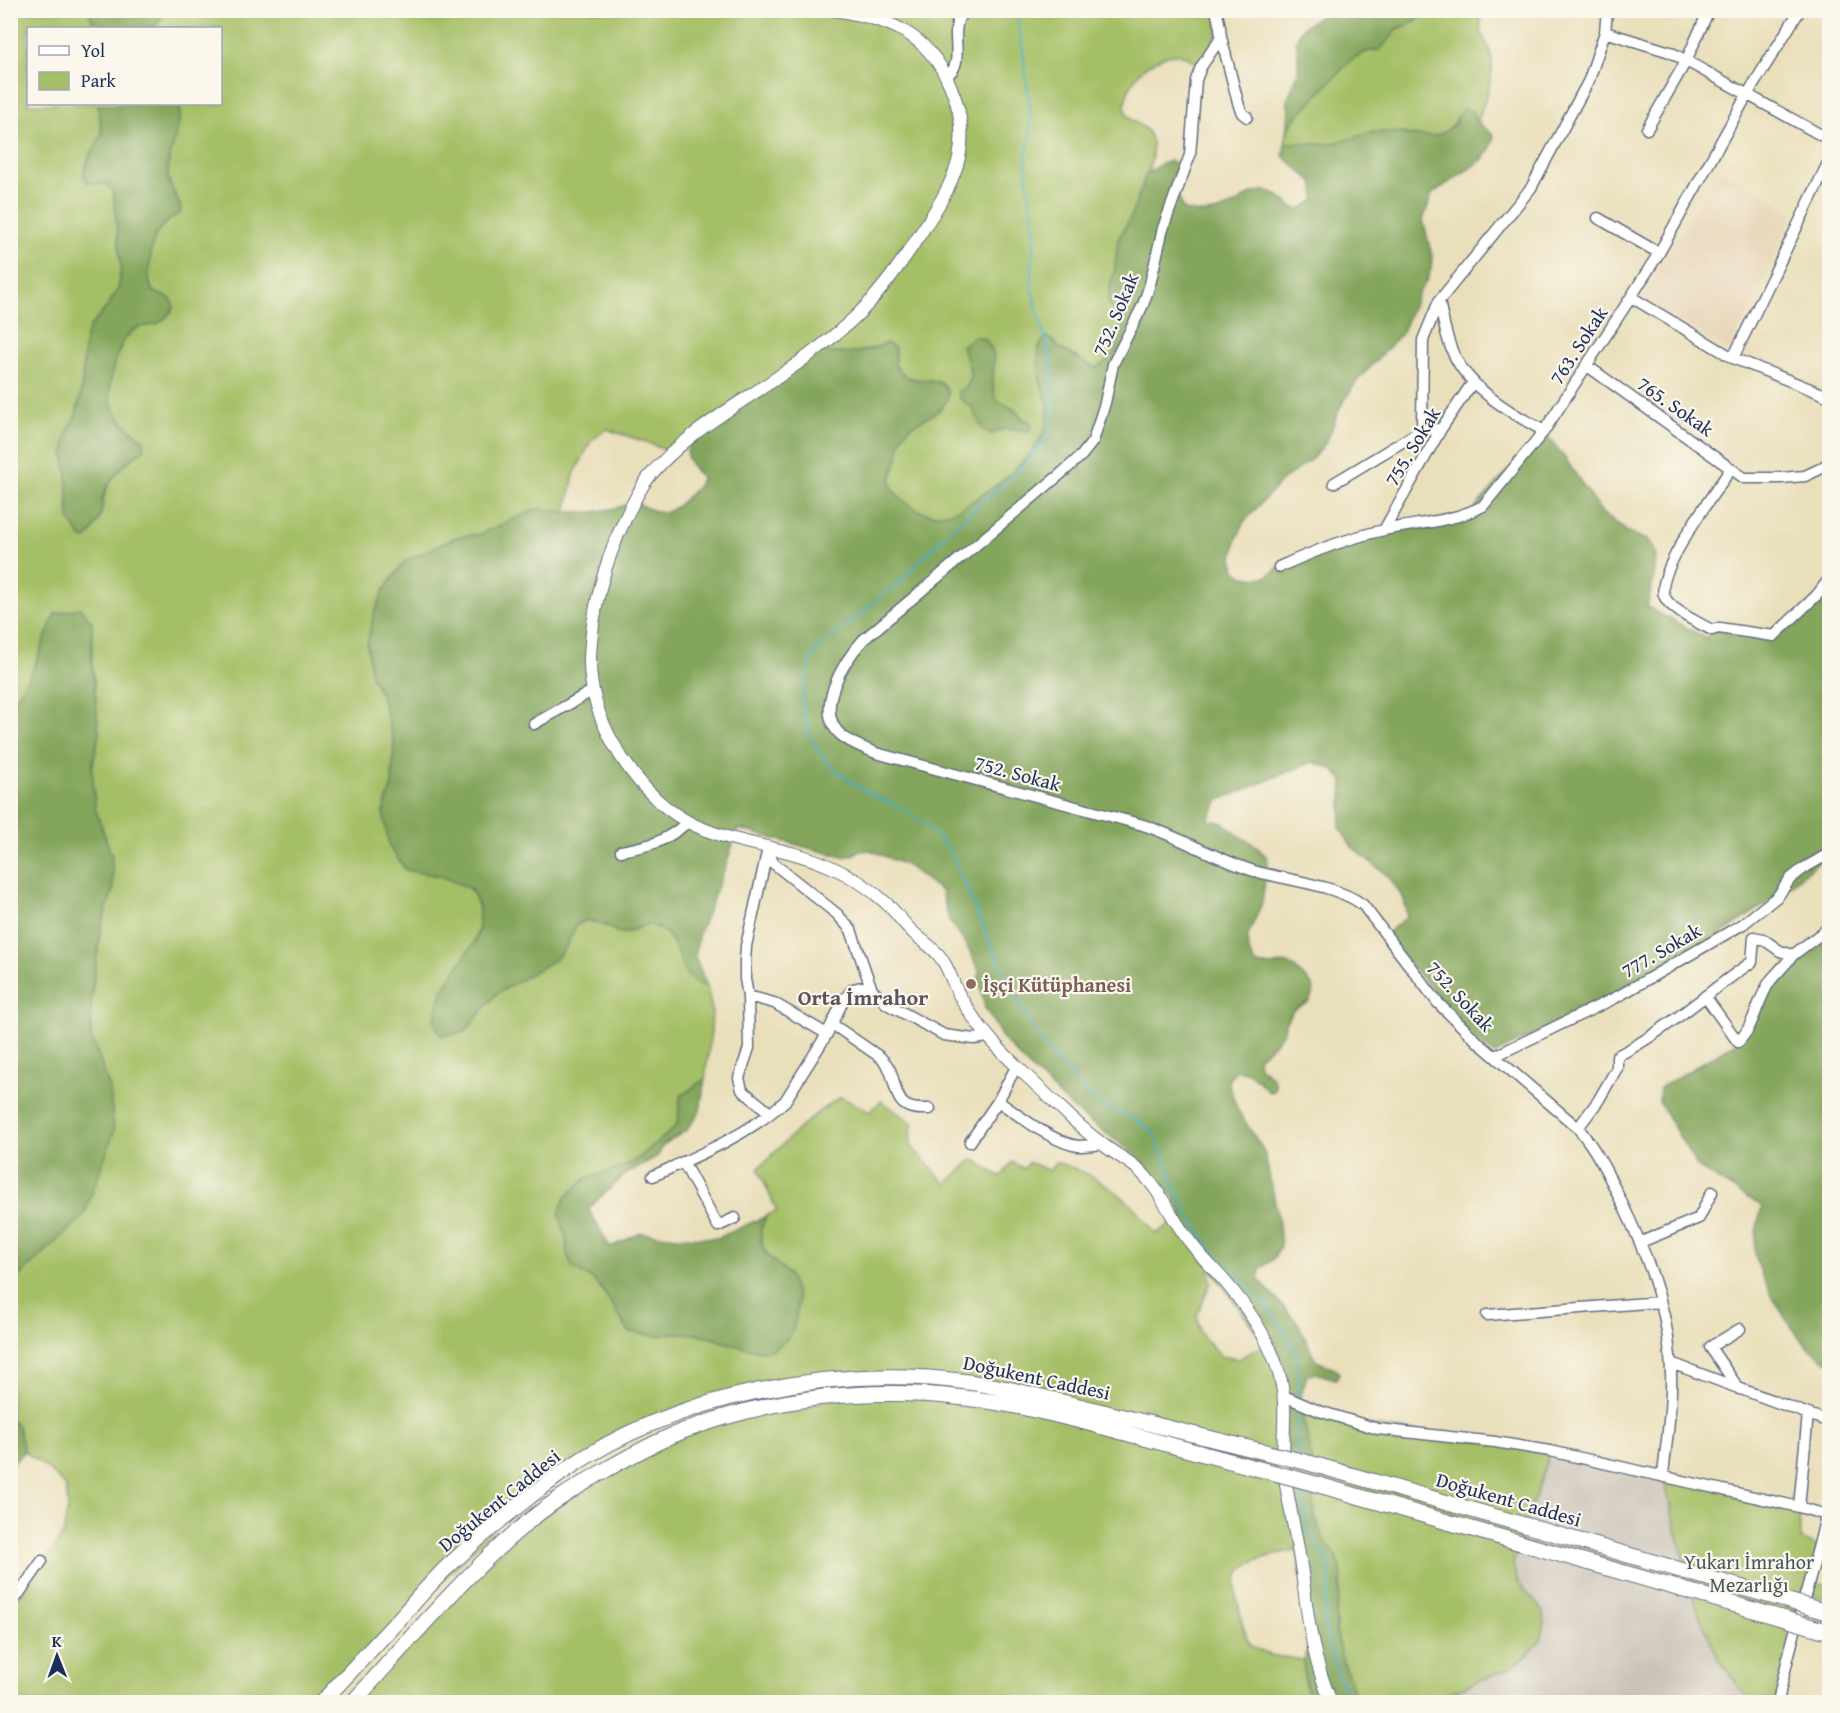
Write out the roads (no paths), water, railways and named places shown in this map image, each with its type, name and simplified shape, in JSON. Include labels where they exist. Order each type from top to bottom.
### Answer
[{"type":"main road","name":"Doğukent Caddesi","points":[[322,1702],[444,1570],[509,1513],[566,1470],[622,1438],[676,1415],[743,1394],[803,1382],[858,1377],[967,1382],[1017,1390],[1082,1414],[1312,1483],[1830,1632]]},
{"type":"main road","name":"Doğukent Caddesi","points":[[353,1702],[462,1583],[524,1525],[577,1487],[631,1456],[683,1431],[747,1411],[807,1399],[858,1394],[965,1398],[1082,1414],[1309,1463],[1830,1613]]},
{"type":"street","points":[[834,10],[890,24],[910,35],[932,53],[954,93],[961,128],[962,145],[959,165],[941,201],[894,273],[867,304],[844,326],[782,374],[695,433],[671,453],[639,489],[609,556],[599,592],[593,621],[590,655],[592,691],[602,722],[621,758],[652,795],[670,811],[688,822],[713,832],[825,864],[866,886],[883,900],[941,957],[960,997],[988,1036],[1016,1067],[1102,1144],[1143,1173],[1168,1207],[1187,1240],[1231,1288],[1251,1314],[1263,1334],[1281,1379],[1284,1396],[1282,1443],[1289,1502],[1316,1656],[1331,1702]]},
{"type":"street","points":[[946,76],[952,72],[956,64],[956,34],[959,19],[965,10]]},
{"type":"street","points":[[1216,10],[1239,106],[1247,117]]},
{"type":"street","points":[[1422,430],[1423,340],[1439,301],[1531,188],[1589,80],[1605,32],[1607,10]]},
{"type":"street","points":[[1647,129],[1686,61],[1709,10]]},
{"type":"street","name":"763. Sokak","points":[[1279,567],[1311,553],[1384,530],[1453,518],[1483,506],[1544,431],[1631,297],[1659,253],[1747,95],[1800,10]]},
{"type":"street","points":[[1605,32],[1670,52],[1830,140]]},
{"type":"street","name":"752. Sokak","points":[[1221,37],[1201,67],[1196,80],[1189,162],[1163,228],[1143,306],[1113,363],[1105,403],[1093,441],[1082,455],[1063,472],[863,640],[843,666],[836,680],[831,700],[832,718],[840,734],[876,753],[1143,825],[1170,834],[1252,870],[1353,897],[1370,914],[1438,1003],[1479,1043],[1578,1128],[1600,1159],[1641,1242],[1660,1302],[1666,1331],[1671,1364],[1670,1408],[1663,1475]]},
{"type":"street","points":[[1733,358],[1830,159]]},
{"type":"street","points":[[1598,218],[1659,253]]},
{"type":"street","points":[[1631,297],[1733,358],[1830,397]]},
{"type":"street","points":[[1439,301],[1454,355],[1473,382],[1512,414],[1544,431]]},
{"type":"street","name":"765. Sokak","points":[[1586,365],[1744,478],[1805,476],[1822,468],[1830,461]]},
{"type":"street","name":"755. Sokak","points":[[1384,530],[1441,429],[1473,382]]},
{"type":"street","points":[[1334,483],[1422,430],[1441,429]]},
{"type":"street","points":[[1731,469],[1691,526],[1663,585],[1664,596],[1673,608],[1715,629],[1774,636],[1817,595],[1830,578]]},
{"type":"street","points":[[534,724],[592,691]]},
{"type":"street","points":[[621,851],[659,842],[672,836],[688,822]]},
{"type":"street","points":[[768,848],[773,863],[837,914],[851,930],[869,985],[876,996],[944,1035],[974,1039],[988,1036]]},
{"type":"street","points":[[768,848],[746,946],[745,980],[748,996],[749,1048],[740,1084],[742,1090],[770,1113]]},
{"type":"street","name":"777. Sokak","points":[[1495,1056],[1615,998],[1743,924],[1778,896],[1790,879],[1804,868],[1830,854]]},
{"type":"street","points":[[1743,924],[1754,937],[1763,939],[1780,951],[1793,956]]},
{"type":"street","points":[[1705,996],[1738,1042],[1745,1035],[1771,980],[1793,956],[1830,927]]},
{"type":"street","points":[[1578,1128],[1598,1101],[1617,1068],[1617,1056],[1670,1024],[1752,962],[1754,937]]},
{"type":"street","points":[[653,1176],[753,1127],[785,1101],[829,1029],[843,1001],[852,989],[869,985]]},
{"type":"street","points":[[748,996],[774,1003],[880,1057],[890,1069],[901,1102],[914,1109],[930,1109]]},
{"type":"street","points":[[970,1142],[998,1101],[1016,1067]]},
{"type":"street","points":[[998,1101],[1040,1131],[1056,1138],[1077,1146],[1102,1144]]},
{"type":"street","points":[[683,1162],[718,1226],[735,1218]]},
{"type":"street","points":[[1641,1242],[1699,1218],[1712,1192]]},
{"type":"street","points":[[1487,1315],[1660,1302]]},
{"type":"street","points":[[1739,1389],[1710,1347],[1740,1329]]},
{"type":"street","points":[[1671,1364],[1830,1422]]},
{"type":"street","points":[[1284,1396],[1319,1411],[1378,1429],[1495,1442],[1550,1451],[1663,1475],[1828,1516],[1791,1642],[1778,1702]]},
{"type":"street","points":[[1799,1507],[1809,1414]]},
{"type":"street","points":[[10,1606],[42,1561]]},
{"type":"waterway","points":[[1016,10],[1030,110],[1031,136],[1026,152],[1027,180],[1035,231],[1032,289],[1049,352],[1053,378],[1054,418],[1050,432],[1015,474],[952,528],[897,584],[817,649],[804,686],[803,705],[806,724],[816,748],[840,774],[875,797],[915,817],[929,828],[946,847],[958,867],[1015,996],[1039,1037],[1076,1082],[1094,1099],[1142,1123],[1154,1133],[1176,1188],[1196,1228],[1260,1300],[1286,1334],[1295,1351],[1299,1367],[1297,1399]]},
{"type":"waterway","points":[[1296,1404],[1298,1455]]},
{"type":"waterway","points":[[1302,1488],[1309,1533],[1329,1563],[1330,1582],[1325,1623],[1331,1653],[1348,1702]]},
{"type":"place","name":"İşçi Kütüphanesi","points":[[971,984]]},
{"type":"district","name":"Orta İmrahor","points":[[863,997]]},
{"type":"park label","name":"Yukarı İmrahor Mezarlığı","points":[[1749,1572]]}]
